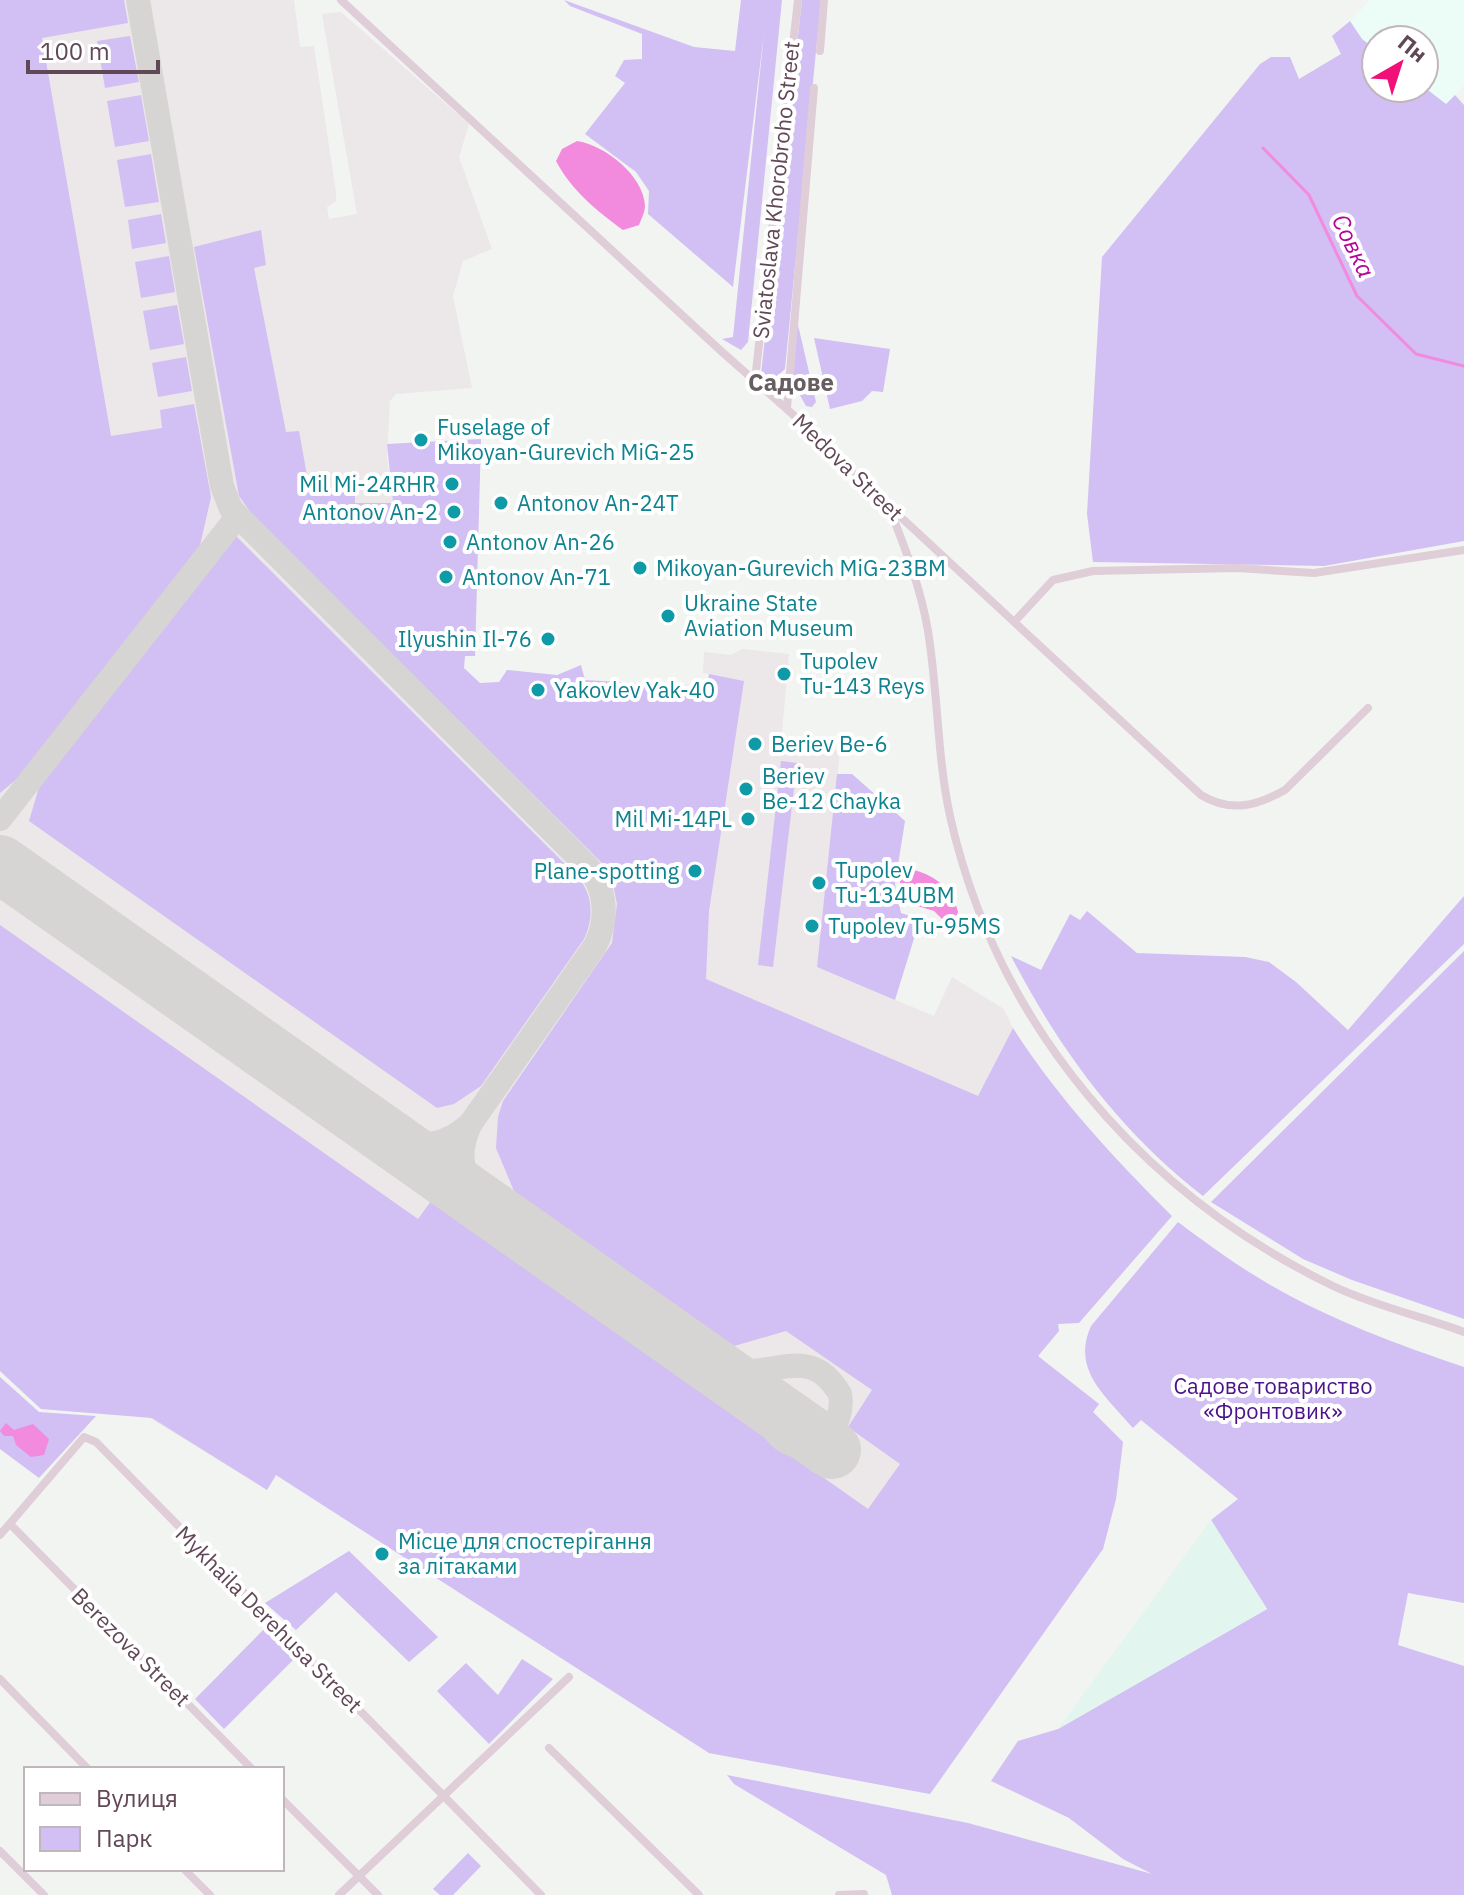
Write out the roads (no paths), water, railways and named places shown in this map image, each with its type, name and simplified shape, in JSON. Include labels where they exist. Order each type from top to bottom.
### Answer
[{"type":"street","name":"Medova Street","points":[[341,0],[787,408],[888,506],[1201,795],[1224,806],[1241,807],[1285,790],[1368,708]]},
{"type":"street","name":"Sviatoslava Khorobroho Street","points":[[755,380],[798,0]]},
{"type":"street","name":"Sviatoslava Khorobroho Street","points":[[820,51],[824,0]]},
{"type":"street","name":"Sviatoslava Khorobroho Street","points":[[787,408],[814,88]]},
{"type":"street","points":[[888,506],[921,595],[928,630],[944,787],[957,845],[990,940],[1039,1031],[1082,1088],[1134,1148],[1200,1206],[1271,1253],[1335,1287],[1464,1332]]},
{"type":"street","points":[[1015,621],[1053,580],[1093,571],[1237,568],[1314,573],[1464,550]]},
{"type":"street","name":"Mykhaila Derehusa Street","points":[[4,1528],[84,1437],[96,1442],[541,1895]]},
{"type":"street","name":"Berezova Street","points":[[4,1528],[250,1767]]},
{"type":"street","points":[[339,1895],[569,1677]]},
{"type":"street","points":[[0,1679],[86,1767]]},
{"type":"street","points":[[549,1748],[699,1895]]},
{"type":"street","points":[[284,1801],[378,1895]]},
{"type":"street","points":[[0,1851],[44,1895]]},
{"type":"street","points":[[186,1871],[210,1895]]},
{"type":"street","points":[[839,1895],[864,1894]]},
{"type":"waterway","name":"Совка","points":[[1263,148],[1309,195],[1357,296],[1416,354],[1464,366]]},
{"type":"place","name":"Fuselage of Mikoyan-Gurevich MiG-25","points":[[421,440]]},
{"type":"place","name":"Mil Mi-24RHR","points":[[452,484]]},
{"type":"place","name":"Antonov An-24T","points":[[501,503]]},
{"type":"place","name":"Antonov An-2","points":[[454,512]]},
{"type":"place","name":"Antonov An-26","points":[[450,542]]},
{"type":"place","name":"Mikoyan-Gurevich MiG-23BM","points":[[640,568]]},
{"type":"place","name":"Antonov An-71","points":[[446,577]]},
{"type":"place","name":"Ukraine State Aviation Museum","points":[[668,616]]},
{"type":"place","name":"Ilyushin Il-76","points":[[548,639]]},
{"type":"place","name":"Tupolev Tu-143 Reys","points":[[784,674]]},
{"type":"place","name":"Yakovlev Yak-40","points":[[538,690]]},
{"type":"place","name":"Beriev Be-6","points":[[755,744]]},
{"type":"place","name":"Beriev Be-12 Chayka","points":[[746,789]]},
{"type":"place","name":"Mil Mi-14PL","points":[[748,819]]},
{"type":"place","name":"Plane-spotting","points":[[695,871]]},
{"type":"place","name":"Tupolev Tu-134UBM","points":[[819,883]]},
{"type":"place","name":"Tupolev Tu-95MS","points":[[812,926]]},
{"type":"place","name":"Місце для спостерігання за літаками","points":[[382,1554]]},
{"type":"district","name":"Садове","points":[[791,383]]},
{"type":"park label","name":"Садове товариство «Фронтовик»","points":[[1273,1398]]}]
